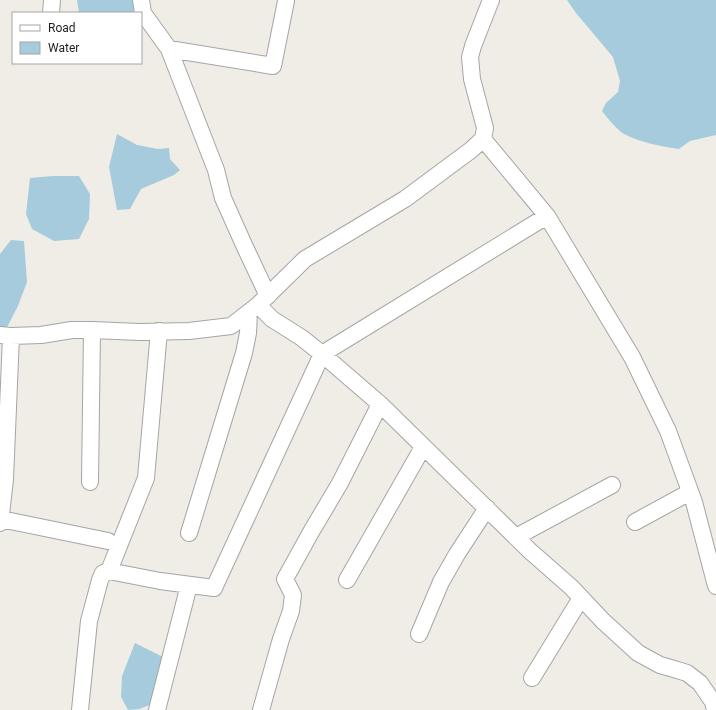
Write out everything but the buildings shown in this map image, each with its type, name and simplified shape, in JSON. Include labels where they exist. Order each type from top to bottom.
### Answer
[{"type":"street","points":[[51,12],[52,0]]},
{"type":"street","points":[[0,523],[5,479],[6,336],[41,335],[72,330],[140,332],[189,331],[231,326],[258,304],[305,259],[405,199],[471,150],[483,139],[485,128],[472,79],[470,57],[472,46],[491,0]]},
{"type":"street","points":[[169,49],[273,66],[286,1]]},
{"type":"street","points":[[142,9],[169,49],[216,170],[223,198],[244,245],[258,304],[272,319],[302,338],[380,404],[530,551],[571,587],[603,621],[638,653],[660,665],[687,674],[700,683],[715,700]]},
{"type":"street","points":[[483,139],[547,216],[632,357],[668,431],[694,502],[716,586]]},
{"type":"street","points":[[80,710],[90,620],[103,573],[109,571],[160,581],[214,588],[322,354],[547,216]]},
{"type":"street","points":[[189,533],[258,304]]},
{"type":"street","points":[[90,482],[92,330]]},
{"type":"street","points":[[109,571],[146,478],[159,331]]},
{"type":"street","points":[[261,710],[281,639],[291,611],[293,595],[285,579],[340,482],[380,404]]},
{"type":"street","points":[[347,580],[424,447]]},
{"type":"street","points":[[516,536],[612,485]]},
{"type":"street","points":[[635,522],[690,492]]},
{"type":"street","points":[[419,634],[442,582],[457,554],[486,508]]},
{"type":"street","points":[[0,519],[108,541]]},
{"type":"street","points":[[157,710],[189,585]]},
{"type":"street","points":[[532,678],[581,598]]},
{"type":"water","points":[[77,0],[136,0],[133,12],[79,12]]},
{"type":"water","points":[[567,0],[716,0],[716,135],[690,141],[679,149],[641,141],[618,130],[602,111],[606,103],[618,92],[620,81],[613,57]]},
{"type":"water","points":[[117,134],[137,145],[158,149],[169,148],[170,159],[180,170],[174,175],[141,189],[130,209],[117,210],[109,167]]},
{"type":"water","points":[[79,176],[90,194],[89,219],[79,239],[54,241],[32,229],[26,214],[30,178]]},
{"type":"water","points":[[11,240],[24,241],[27,282],[18,306],[5,331],[0,334],[0,254]]},
{"type":"water","points":[[135,643],[161,656],[167,656],[158,702],[139,709],[128,710],[121,697],[122,676]]}]
